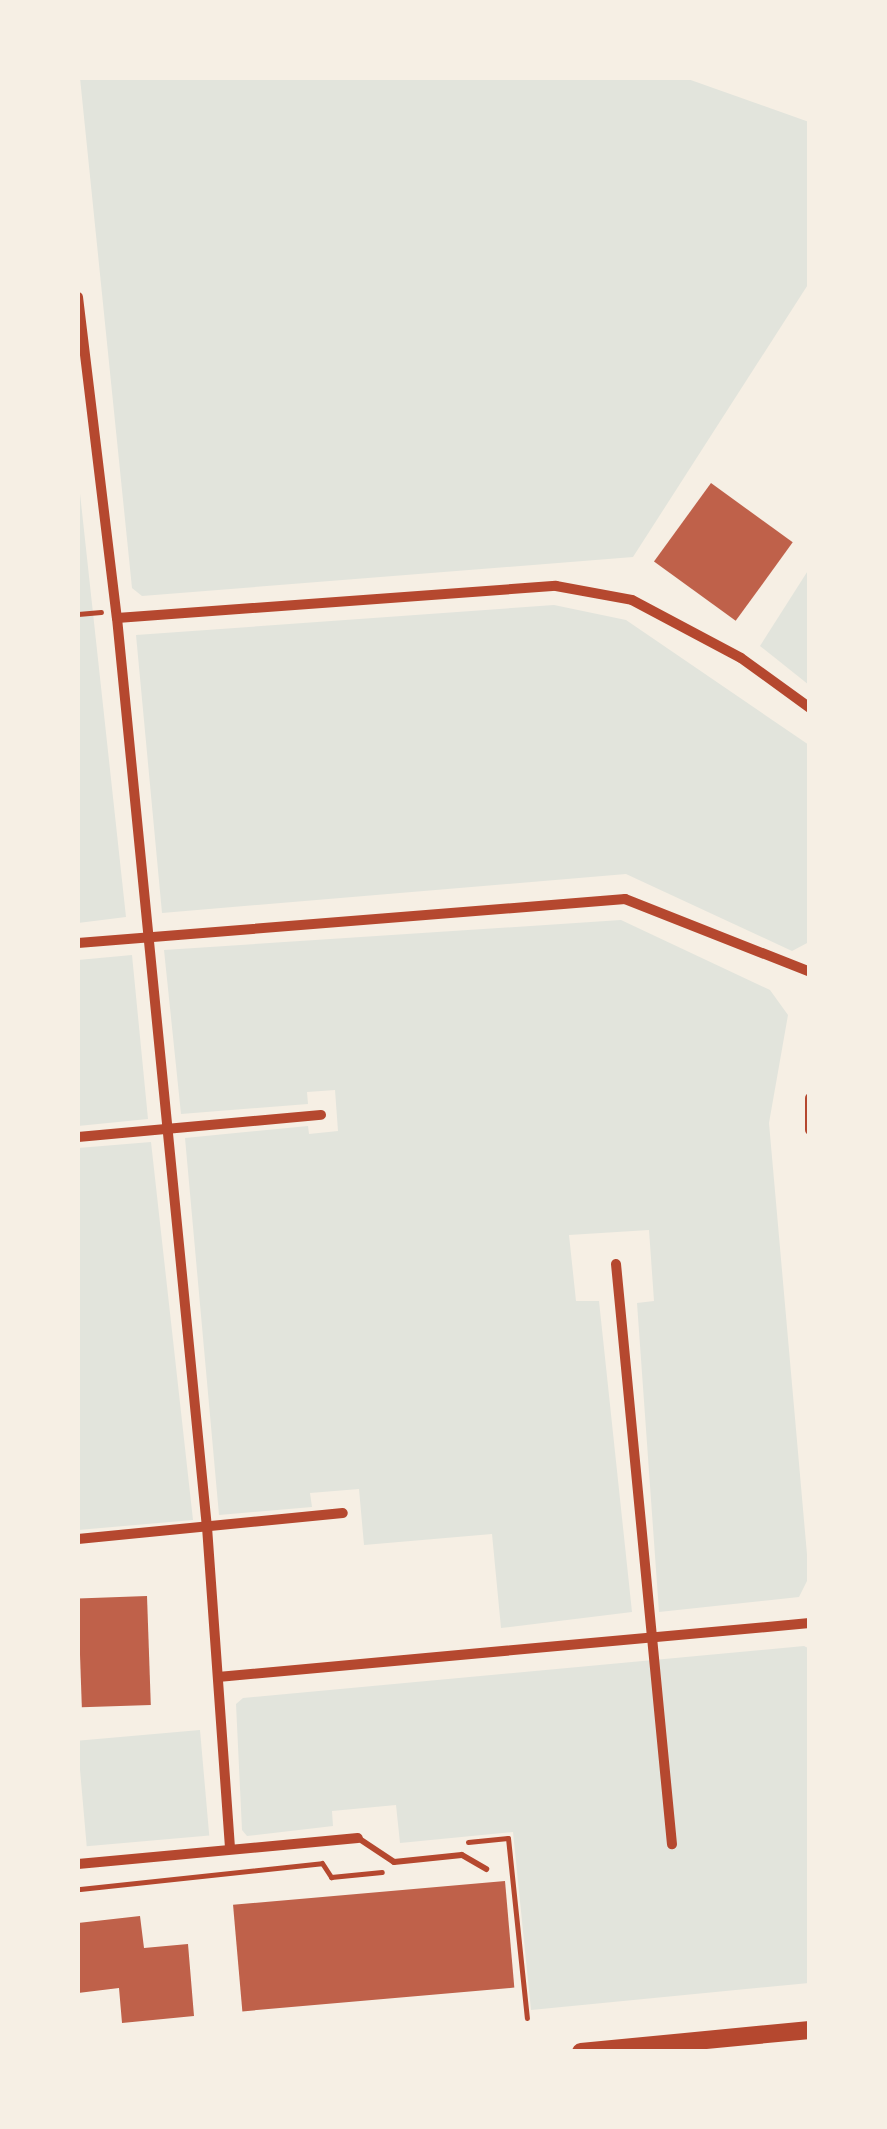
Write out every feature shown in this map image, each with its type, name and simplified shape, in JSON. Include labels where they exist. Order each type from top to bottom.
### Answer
[{"type":"street","points":[[78,297],[117,618],[168,1128],[207,1527],[230,1847]]},
{"type":"street","points":[[117,618],[556,586],[632,600],[741,658],[810,708]]},
{"type":"street","points":[[78,943],[625,899],[810,972]]},
{"type":"street","points":[[810,1098],[810,1130]]},
{"type":"street","points":[[78,1136],[321,1115]]},
{"type":"street","points":[[616,1264],[672,1844]]},
{"type":"street","points":[[78,1539],[342,1513]]},
{"type":"street","points":[[218,1677],[810,1623]]},
{"type":"street","points":[[78,1864],[358,1838]]},
{"type":"street","points":[[581,2052],[810,2030]]},
{"type":"lane","points":[[358,1838],[400,1861],[462,1855],[486,1869]]},
{"type":"path","points":[[78,614],[104,612]]},
{"type":"path","points":[[453,1843],[508,1838],[527,2018]]},
{"type":"path","points":[[80,1889],[322,1863],[332,1877],[401,1870],[400,1861]]},
{"type":"shaded area","points":[[80,78],[685,78],[809,122],[809,283],[633,557],[142,596],[132,588]]},
{"type":"shaded area","points":[[78,475],[126,917],[78,923]]},
{"type":"shaded area","points":[[809,569],[809,685],[760,646]]},
{"type":"shaded area","points":[[554,605],[626,620],[809,745],[809,942],[792,951],[626,874],[162,913],[136,635]]},
{"type":"shaded area","points":[[621,920],[770,990],[788,1015],[769,1123],[809,1577],[799,1597],[659,1612],[637,1303],[654,1301],[649,1230],[569,1235],[576,1301],[599,1301],[632,1612],[501,1628],[492,1534],[364,1545],[359,1489],[310,1493],[312,1507],[219,1515],[185,1138],[308,1126],[309,1134],[338,1131],[335,1090],[307,1092],[308,1104],[181,1114],[164,950]]},
{"type":"shaded area","points":[[132,955],[148,1119],[78,1126],[78,960]]},
{"type":"shaded area","points":[[151,1142],[193,1520],[78,1530],[78,1148]]},
{"type":"shaded area","points":[[804,1646],[810,1649],[809,1983],[531,2010],[513,1832],[400,1843],[396,1805],[332,1811],[333,1826],[247,1836],[242,1830],[236,1704],[243,1698]]},
{"type":"shaded area","points":[[200,1730],[209,1836],[87,1846],[78,1741]]},
{"type":"building","points":[[711,483],[793,542],[736,621],[654,561]]},
{"type":"building","points":[[147,1596],[151,1705],[82,1707],[78,1598]]},
{"type":"building","points":[[505,1881],[514,1988],[242,2011],[233,1905]]},
{"type":"building","points":[[140,1916],[144,1948],[188,1944],[194,2016],[122,2023],[119,1988],[78,1993],[78,1923]]}]
